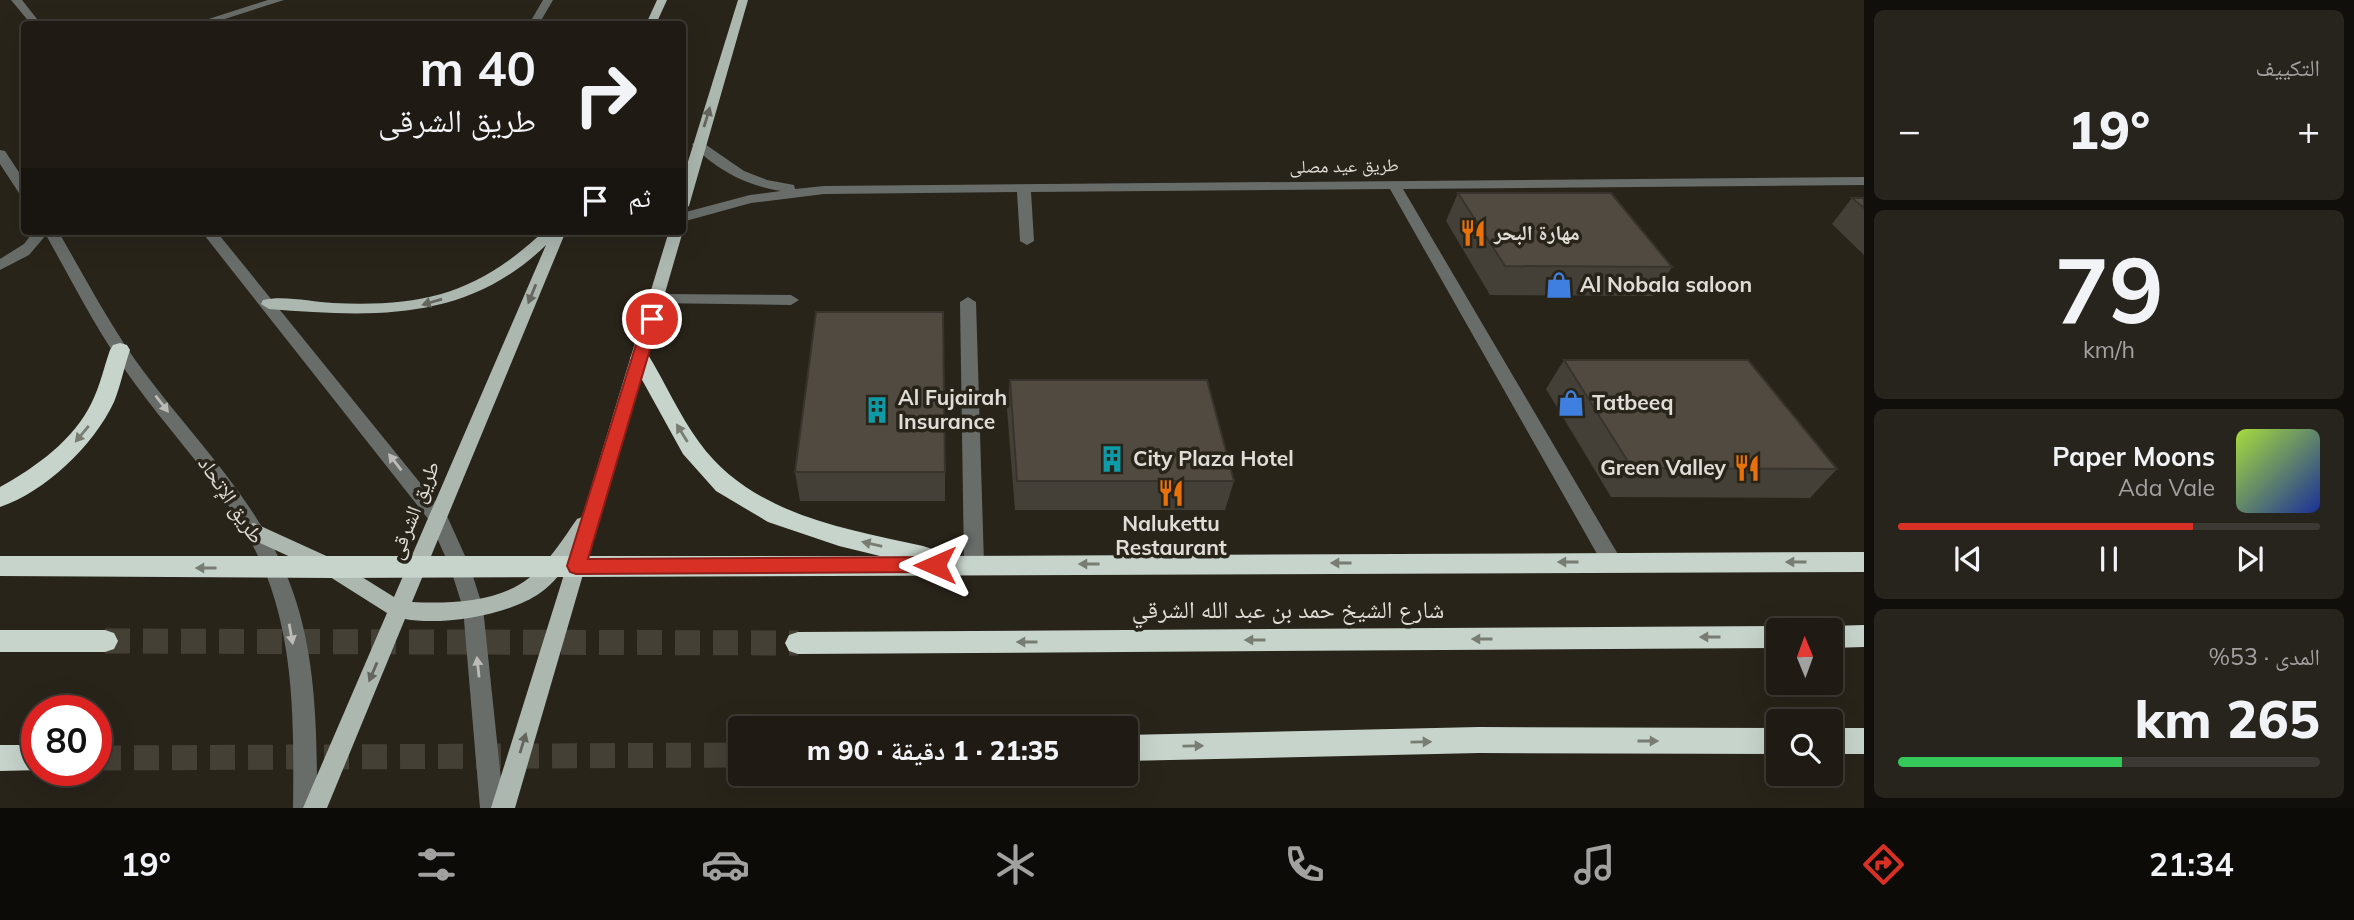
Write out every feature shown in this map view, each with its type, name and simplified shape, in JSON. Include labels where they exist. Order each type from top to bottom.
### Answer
[{"type":"highway","points":[[0,498],[47,467],[73,445],[91,423],[103,402],[120,350]]},
{"type":"highway","points":[[640,358],[691,448],[724,485],[776,516],[839,537],[968,564]]},
{"type":"highway","points":[[0,566],[333,568],[1864,562]]},
{"type":"highway","points":[[1843,637],[1864,636]]},
{"type":"highway","name":"شارع الشيخ حمد بن عبد الله الشرقي","points":[[798,643],[1766,637]]},
{"type":"highway","points":[[0,641],[105,641]]},
{"type":"highway","points":[[1138,748],[1479,740],[1766,741]]},
{"type":"highway","points":[[1843,741],[1864,741]]},
{"type":"highway","points":[[0,758],[21,758]]},
{"type":"main road","points":[[652,21],[662,0]]},
{"type":"main road","points":[[686,191],[743,0]]},
{"type":"main road","points":[[269,304],[378,311],[425,304],[474,289],[512,267],[548,235]]},
{"type":"main road","name":"طريق الشرقى","points":[[315,808],[557,235]]},
{"type":"main road","points":[[503,808],[565,566],[593,512],[675,235]]},
{"type":"main road","points":[[254,531],[333,568],[400,609],[443,611],[472,608],[503,600],[530,589],[565,566]]},
{"type":"street","points":[[16,0],[34,21]]},
{"type":"street","points":[[209,21],[279,0]]},
{"type":"street","points":[[536,21],[548,0]]},
{"type":"street","name":"طريق عيد مصلى","points":[[699,144],[716,162],[745,177],[782,187],[824,190],[1864,181]]},
{"type":"street","points":[[0,154],[21,186]]},
{"type":"street","points":[[1394,185],[1612,562]]},
{"type":"street","points":[[1024,189],[1027,241]]},
{"type":"street","name":"طريق عيد مصلى","points":[[686,217],[750,199],[824,190]]},
{"type":"street","points":[[0,265],[25,252],[39,235]]},
{"type":"street","name":"طريق اﻹتحاد","points":[[53,235],[120,350],[208,464],[254,531],[274,568],[289,622],[300,683],[306,752],[305,808]]},
{"type":"street","points":[[211,235],[437,516],[460,566],[472,608],[492,808]]},
{"type":"street","points":[[657,299],[791,300]]},
{"type":"street","points":[[968,302],[968,564]]},
{"type":"building","points":[[1458,193],[1611,193],[1672,267],[1505,266]]},
{"type":"building","points":[[1852,198],[1864,198],[1864,208]]},
{"type":"building","name":"Al Fujairah Insurance","points":[[816,312],[943,312],[945,472],[795,472]]},
{"type":"building","points":[[1564,360],[1748,360],[1837,469],[1632,468]]},
{"type":"building","name":"City Plaza Hotel","points":[[1010,380],[1207,380],[1234,481],[1017,481]]},
{"type":"tunnel","points":[[105,641],[798,643]]},
{"type":"tunnel","points":[[112,758],[728,755]]},
{"type":"place","name":"مهارة البحر","points":[[1473,233]]},
{"type":"place","name":"Al Nobala saloon","points":[[1559,285]]},
{"type":"place","name":"Tatbeeq","points":[[1571,403]]},
{"type":"place","name":"Al Fujairah Insurance","points":[[877,410]]},
{"type":"place","name":"City Plaza Hotel","points":[[1112,459]]},
{"type":"place","name":"Green Valley","points":[[1747,468]]},
{"type":"place","name":"Nalukettu Restaurant","points":[[1171,493]]},
{"type":"route","points":[[652,319],[576,566],[935,565]]}]
